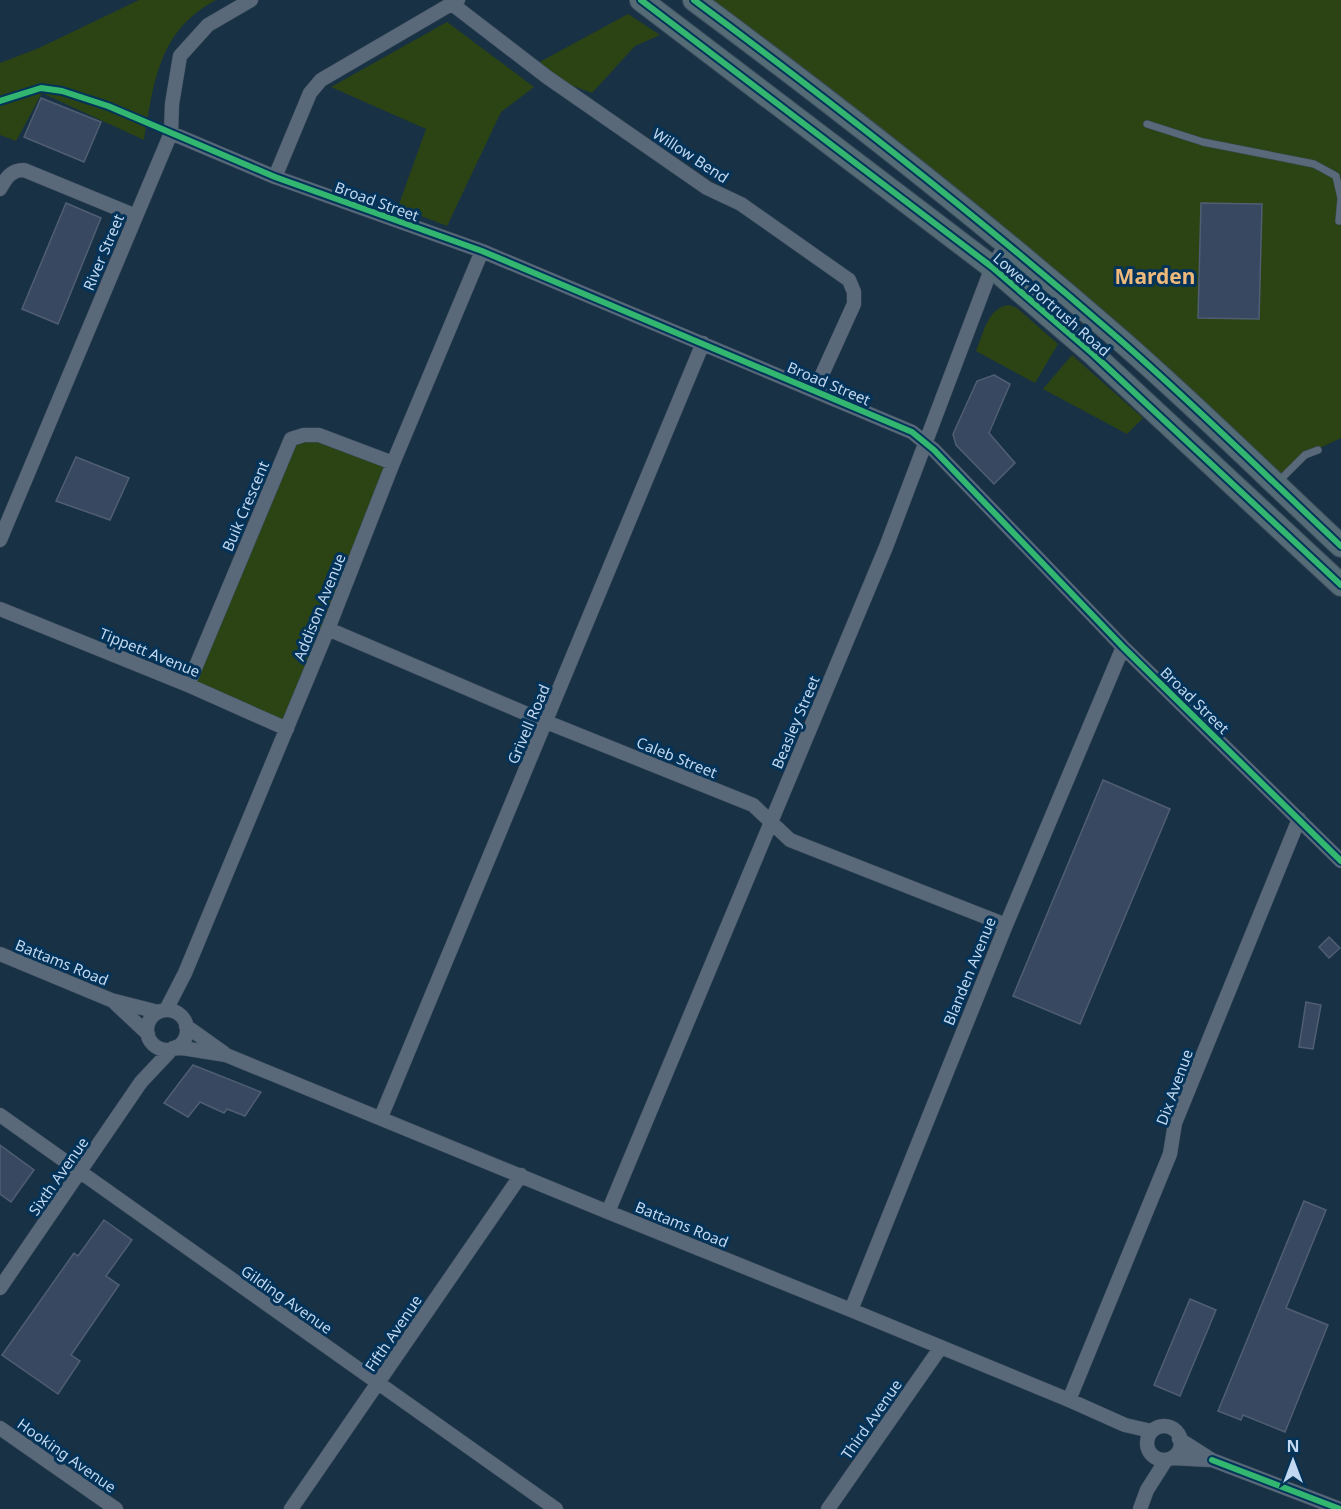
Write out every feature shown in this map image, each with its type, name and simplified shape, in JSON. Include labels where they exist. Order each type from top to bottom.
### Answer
[{"type":"highway","name":"Lower Portrush Road","points":[[641,0],[992,267],[1079,342],[1341,585]]},
{"type":"highway","name":"Lower Portrush Road","points":[[694,0],[780,64],[1007,243],[1130,350],[1341,546]]},
{"type":"highway","points":[[1031,300],[1071,299],[1079,342]]},
{"type":"highway","points":[[1314,559],[1341,566]]},
{"type":"street","name":"River Street","points":[[0,540],[6,509],[171,133],[172,104],[180,56],[208,24],[251,0]]},
{"type":"street","name":"Willow Bend","points":[[275,177],[310,93],[321,80],[455,2],[556,84],[706,188],[741,204],[849,280],[854,292],[854,304],[815,390]]},
{"type":"street","name":"Broad Street","points":[[171,133],[275,177],[482,251],[912,432],[926,441],[1124,647],[1341,861]]},
{"type":"street","points":[[0,189],[11,173],[24,170],[136,216]]},
{"type":"street","name":"Beasley Street","points":[[608,1212],[886,547],[992,267],[1007,243]]},
{"type":"street","name":"Addison Avenue","points":[[167,1012],[287,729],[393,463],[482,251]]},
{"type":"street","name":"Grivell Road","points":[[381,1117],[703,343]]},
{"type":"street","name":"Buik Crescent","points":[[188,685],[291,439],[304,435],[319,435],[393,463]]},
{"type":"street","name":"Tippett Avenue","points":[[0,609],[188,685],[287,729]]},
{"type":"street","name":"Caleb Street","points":[[328,629],[547,722],[753,805],[790,840],[1006,925]]},
{"type":"street","name":"Blanden Avenue","points":[[851,1310],[1006,925],[1124,647]]},
{"type":"street","name":"Dix Avenue","points":[[1069,1400],[1170,1154],[1175,1123],[1299,819]]},
{"type":"street","name":"Battams Road","points":[[0,954],[111,1000],[167,1012]]},
{"type":"street","name":"Battams Road","points":[[111,1000],[150,1038]]},
{"type":"street","points":[[167,1012],[186,1026],[185,1038],[174,1048],[167,1050],[158,1047],[150,1038],[149,1023],[167,1012]]},
{"type":"street","name":"Battams Road","points":[[186,1026],[226,1055]]},
{"type":"street","name":"Sixth Avenue","points":[[141,1082],[151,1056],[150,1038]]},
{"type":"street","name":"Battams Road","points":[[174,1048],[226,1055],[381,1117],[1069,1400],[1125,1425],[1150,1443]]},
{"type":"street","name":"Sixth Avenue","points":[[0,1288],[141,1082],[174,1048]]},
{"type":"street","name":"Gilding Avenue","points":[[0,1115],[556,1509]]},
{"type":"street","name":"Fifth Avenue","points":[[291,1509],[521,1175]]},
{"type":"street","name":"Third Avenue","points":[[828,1509],[941,1347]]},
{"type":"street","points":[[1140,1509],[1147,1491],[1169,1459],[1179,1449],[1176,1431],[1171,1428],[1163,1426],[1150,1443],[1147,1491]]},
{"type":"street","name":"Hooking Avenue","points":[[0,1428],[116,1509]]},
{"type":"street","points":[[1179,1439],[1212,1460],[1340,1509]]},
{"type":"street","points":[[1150,1443],[1156,1458],[1212,1460]]},
{"type":"lane","points":[[1147,124],[1203,142],[1314,164],[1336,176],[1341,198],[1340,220]]},
{"type":"lane","points":[[1276,485],[1305,455],[1318,450]]},
{"type":"green space","points":[[139,0],[216,0],[182,27],[170,43],[156,78],[144,140],[42,93],[16,141],[0,135],[0,63],[39,48]]},
{"type":"green space","points":[[694,0],[1341,0],[1341,438],[1305,455],[1276,485],[1234,445]]},
{"type":"green space","points":[[628,14],[660,35],[635,46],[592,93],[560,81],[536,64]]},
{"type":"green space","points":[[447,22],[534,87],[501,112],[447,226],[398,207],[426,129],[331,87]]},
{"type":"green space","points":[[1009,305],[1017,308],[1058,344],[1035,383],[976,351],[991,316],[1002,307]]},
{"type":"green space","points":[[1072,355],[1143,418],[1127,434],[1043,389]]},
{"type":"green space","points":[[304,435],[393,463],[287,729],[188,685],[291,439]]},
{"type":"building","points":[[41,98],[101,122],[84,162],[24,137]]},
{"type":"building","points":[[66,203],[101,218],[58,324],[22,309]]},
{"type":"building","points":[[1201,203],[1262,204],[1259,319],[1198,318]]},
{"type":"building","points":[[994,375],[1010,384],[989,433],[1015,463],[994,484],[956,445],[953,434],[977,381]]},
{"type":"building","points":[[76,457],[129,478],[110,520],[56,501]]},
{"type":"building","points":[[1103,780],[1170,809],[1080,1024],[1013,996]]},
{"type":"building","points":[[1329,937],[1340,948],[1329,958],[1319,947]]},
{"type":"building","points":[[1306,1002],[1321,1005],[1313,1049],[1299,1047]]},
{"type":"building","points":[[193,1065],[261,1092],[245,1116],[227,1109],[224,1113],[200,1102],[188,1117],[164,1103]]},
{"type":"building","points":[[0,1145],[34,1170],[11,1202],[0,1194]]},
{"type":"building","points":[[1304,1201],[1326,1210],[1286,1308],[1328,1325],[1285,1432],[1243,1415],[1241,1420],[1218,1411]]},
{"type":"building","points":[[104,1220],[132,1240],[106,1276],[119,1285],[71,1355],[80,1361],[58,1394],[2,1355],[74,1253],[78,1256]]},
{"type":"building","points":[[1190,1299],[1216,1310],[1180,1396],[1154,1385]]},
{"type":"cycle path","points":[[641,0],[992,267],[1093,354],[1341,585]]},
{"type":"cycle path","points":[[694,0],[906,162],[1061,289],[1170,385],[1341,546]]},
{"type":"cycle path","points":[[0,101],[41,88],[62,91],[108,106],[275,177],[482,251],[912,432],[934,450],[1123,647],[1341,861]]},
{"type":"cycle path","points":[[1212,1460],[1340,1509]]},
{"type":"district","name":"Marden","points":[[1155,276]]}]
